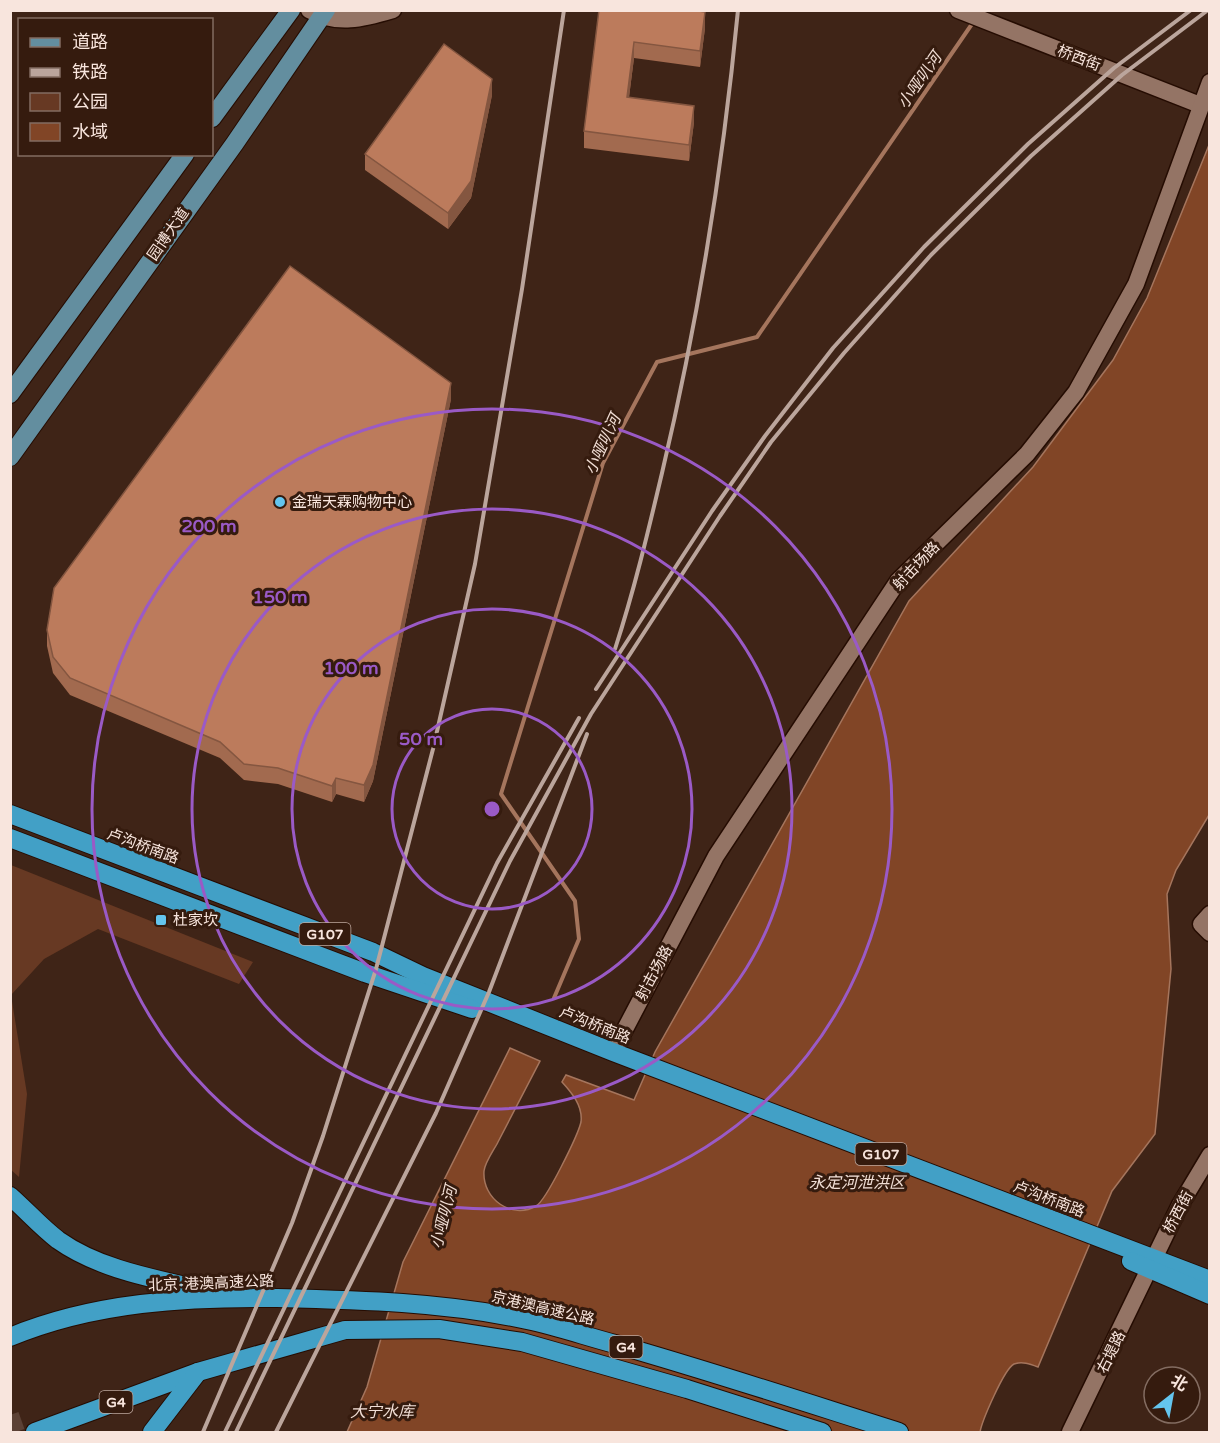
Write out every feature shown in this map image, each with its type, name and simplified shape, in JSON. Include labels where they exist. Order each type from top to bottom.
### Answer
[{"type":"highway","name":"卢沟桥南路","points":[[10,814],[373,952],[423,976],[613,1052],[634,1064]]},
{"type":"highway","name":"卢沟桥南路","points":[[10,838],[365,973],[420,989],[634,1064],[1159,1267]]},
{"type":"highway","points":[[10,1196],[59,1240],[95,1258],[131,1272],[235,1298]]},
{"type":"highway","name":"G107","points":[[1159,1267],[1209,1280]]},
{"type":"highway","name":"G107","points":[[1159,1267],[1209,1295]]},
{"type":"highway","name":"北京-港澳高速公路","points":[[10,1337],[92,1312],[161,1301],[235,1298],[346,1300]]},
{"type":"highway","name":"京港澳高速公路","points":[[346,1300],[444,1306],[527,1320],[694,1366],[899,1432]]},
{"type":"highway","name":"G4","points":[[35,1432],[198,1372],[345,1330],[438,1329],[522,1342],[687,1389],[822,1432]]},
{"type":"highway","points":[[152,1432],[198,1372]]},
{"type":"main road","points":[[213,117],[291,10]]},
{"type":"main road","name":"园博大道","points":[[10,457],[279,80],[319,13]]},
{"type":"main road","points":[[254,60],[269,55],[280,63],[279,80]]},
{"type":"main road","points":[[10,394],[184,156]]},
{"type":"street","points":[[319,13],[344,22],[393,10]]},
{"type":"street","name":"桥西街","points":[[958,10],[1200,105]]},
{"type":"street","name":"射击场路","points":[[613,1052],[716,856],[898,581],[1027,454],[1076,392],[1137,284],[1209,82]]},
{"type":"street","points":[[1209,914],[1201,924],[1209,933]]},
{"type":"street","name":"桥西街","points":[[1159,1267],[1180,1205],[1209,1155]]},
{"type":"street","name":"右堤路","points":[[1071,1432],[1159,1267]]},
{"type":"green space","points":[[11,865],[253,962],[239,984],[98,929],[44,959],[11,995],[27,1094],[19,1177],[10,1169]]},
{"type":"water","name":"永定河泄洪区","points":[[1209,145],[1209,815],[1176,870],[1167,894],[1171,969],[1155,1134],[1112,1191],[1038,1367],[1020,1363],[1010,1368],[994,1396],[980,1432],[347,1432],[367,1387],[403,1262],[510,1048],[540,1061],[488,1160],[484,1171],[485,1181],[493,1198],[500,1204],[517,1210],[527,1210],[536,1206],[547,1193],[579,1129],[581,1116],[579,1105],[562,1082],[566,1075],[634,1100],[655,1052],[909,601],[1033,467],[1113,360],[1147,298]]},
{"type":"building","points":[[599,10],[705,12],[700,51],[634,42],[627,97],[694,106],[689,145],[584,131]]},
{"type":"building","points":[[444,44],[492,79],[471,181],[448,213],[365,154]]},
{"type":"building","name":"金瑞天霖购物中心","points":[[290,266],[451,383],[373,765],[364,785],[336,778],[332,786],[278,768],[244,764],[220,742],[70,678],[53,657],[47,630],[54,588]]},
{"type":"waterway","name":"小哑叭河","points":[[554,998],[579,939],[575,901],[501,794],[603,463],[657,362],[757,337],[974,21]]},
{"type":"tunnel","points":[[10,1415],[16,1432]]},
{"type":"railway","points":[[203,1432],[292,1223],[323,1136],[376,969],[433,749],[475,564],[522,289],[564,10]]},
{"type":"railway","points":[[615,649],[646,539],[675,416],[698,301],[725,127],[738,10]]},
{"type":"railway","points":[[596,689],[712,511],[765,436],[833,348],[924,247],[1028,144],[1114,68],[1191,10]]},
{"type":"railway","points":[[236,1432],[510,861],[591,714],[720,516],[771,442],[844,353],[931,255],[1031,156],[1122,75],[1208,10]]},
{"type":"railway","points":[[225,1432],[497,863],[579,718]]},
{"type":"railway","points":[[276,1432],[436,1113],[489,992],[587,734]]},
{"type":"place","name":"金瑞天霖购物中心","points":[[280,502]]},
{"type":"place","name":"杜家坎","points":[[161,920]]},
{"type":"water label","name":"大宁水库","points":[[382,1411]]}]
